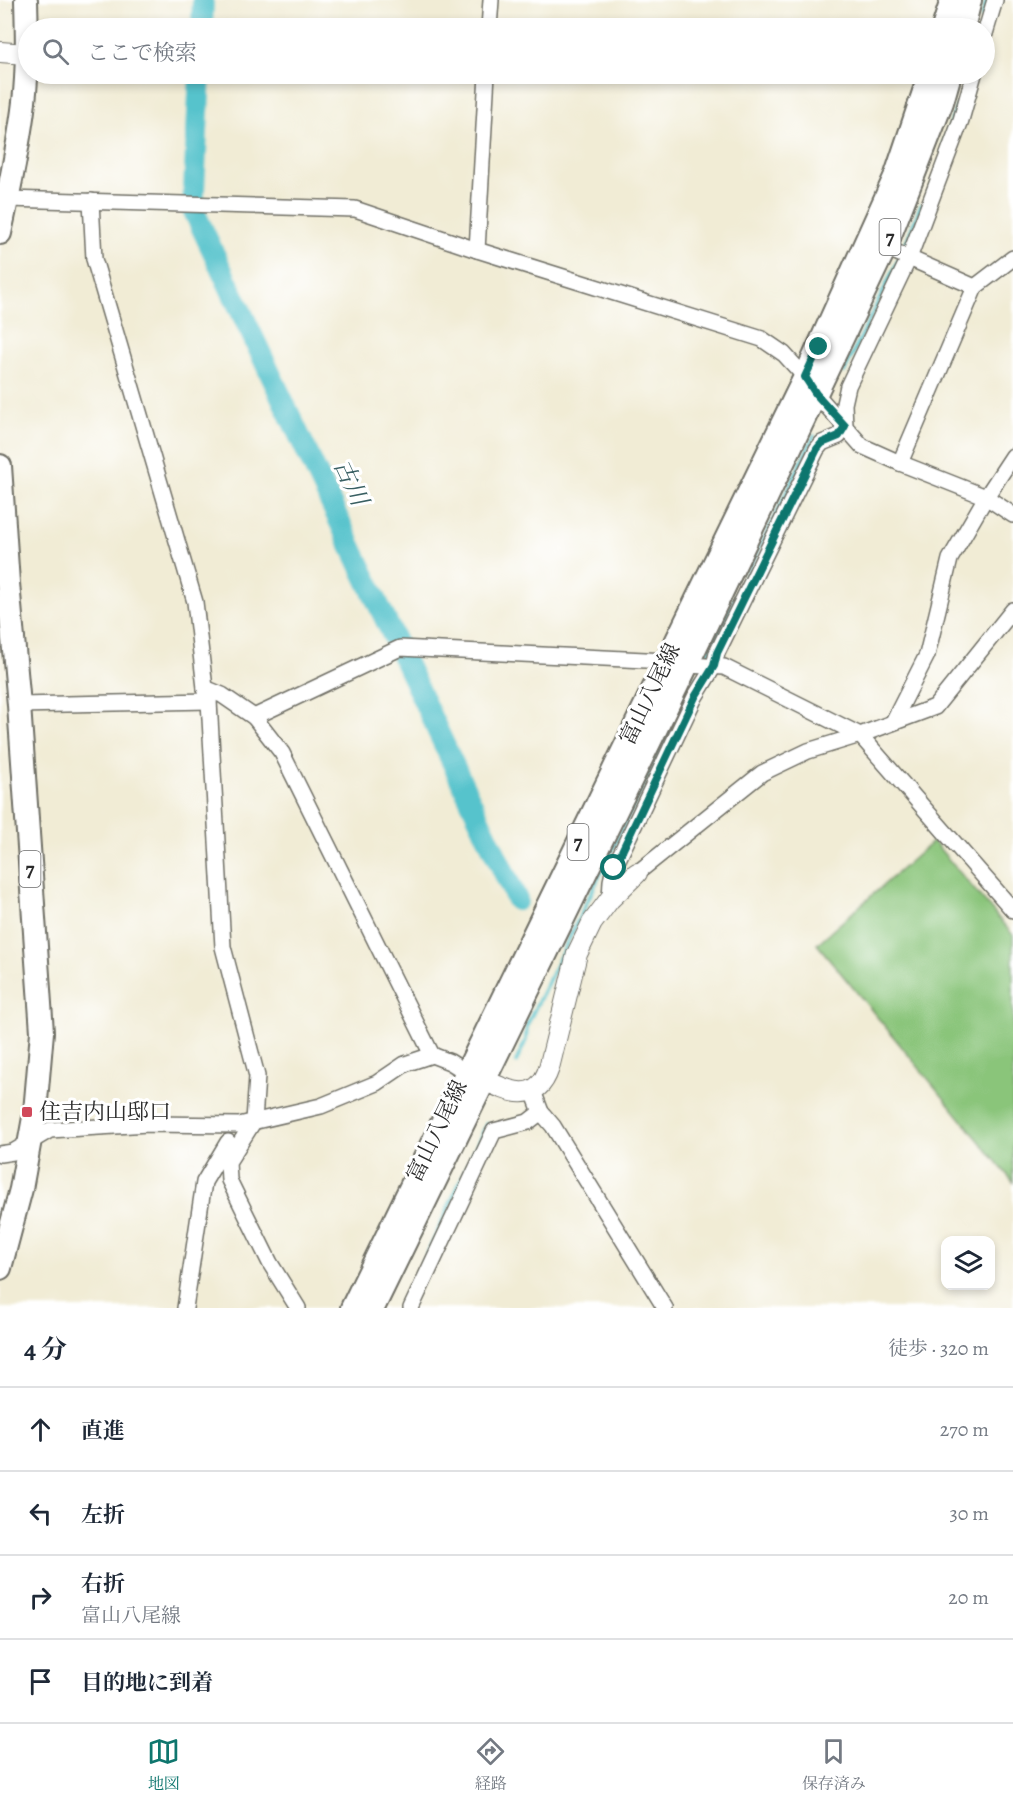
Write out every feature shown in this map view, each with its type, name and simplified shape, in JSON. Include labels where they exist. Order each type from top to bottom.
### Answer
[{"type":"main road","points":[[26,0],[26,18]]},
{"type":"main road","points":[[946,18],[952,0]]},
{"type":"main road","points":[[966,18],[970,0]]},
{"type":"main road","points":[[0,233],[3,197],[25,100],[26,84]]},
{"type":"main road","name":"富山八尾線","points":[[876,243],[927,84]]},
{"type":"main road","name":"富山八尾線","points":[[352,1308],[475,1076],[676,663],[810,386],[938,113],[947,84]]},
{"type":"main road","name":"7","points":[[0,466],[42,1032],[39,1078],[30,1142],[21,1189],[0,1268]]},
{"type":"main road","name":"富山八尾線","points":[[373,1308],[475,1076]]},
{"type":"street","points":[[489,18],[490,0]]},
{"type":"street","points":[[990,18],[995,0]]},
{"type":"street","points":[[0,52],[18,53]]},
{"type":"street","points":[[477,250],[486,84]]},
{"type":"street","points":[[610,899],[614,868],[695,697],[714,666],[717,653],[817,449],[822,443],[839,436],[845,426],[844,404],[848,386],[909,258],[961,120],[971,84]]},
{"type":"street","points":[[3,197],[355,209],[477,250],[762,339],[784,354],[862,446],[986,497],[1013,515]]},
{"type":"street","points":[[91,201],[94,259],[195,602],[207,694],[222,947],[257,1076],[247,1123],[228,1161],[229,1180],[270,1263],[298,1308]]},
{"type":"street","points":[[876,243],[975,288]]},
{"type":"street","points":[[900,463],[975,288],[1013,258]]},
{"type":"street","points":[[893,723],[927,655],[950,559],[1013,456]]},
{"type":"street","points":[[0,1154],[13,1152],[50,1130],[147,1124],[247,1123],[321,1106],[377,1083],[405,1064],[432,1055],[516,1093],[533,1091],[546,1076],[549,1068],[577,954],[592,923],[610,899],[637,873],[762,773],[808,751],[860,735],[935,707],[1013,610]]},
{"type":"street","points":[[254,717],[400,648],[724,667],[860,735],[1013,910]]},
{"type":"street","points":[[19,705],[207,694],[222,695],[254,717],[282,753],[432,1055]]},
{"type":"street","points":[[533,1091],[542,1112],[553,1126],[658,1305]]},
{"type":"street","points":[[411,1308],[494,1131],[528,1122],[542,1112]]},
{"type":"street","points":[[184,1308],[204,1182],[247,1123]]},
{"type":"green space","points":[[933,841],[1013,935],[1013,1182],[817,944]]},
{"type":"waterway","name":"古川","points":[[202,18],[203,0]]},
{"type":"waterway","points":[[982,17],[987,0]]},
{"type":"waterway","name":"古川","points":[[199,84],[193,209],[517,900]]},
{"type":"waterway","points":[[944,144],[957,106]]},
{"type":"waterway","points":[[903,251],[921,205]]},
{"type":"waterway","points":[[844,372],[900,257]]},
{"type":"waterway","points":[[705,660],[814,436]]},
{"type":"waterway","points":[[690,692],[697,676]]},
{"type":"waterway","points":[[516,1062],[526,1040],[527,1025],[669,733]]},
{"type":"waterway","points":[[403,1308],[487,1123]]},
{"type":"place","name":"住吉内山邸口","points":[[27,1112]]},
{"type":"route","points":[[614,868],[695,697],[714,666],[717,653],[817,449],[822,443],[839,436],[845,426],[816,394],[805,377],[819,347]]}]
